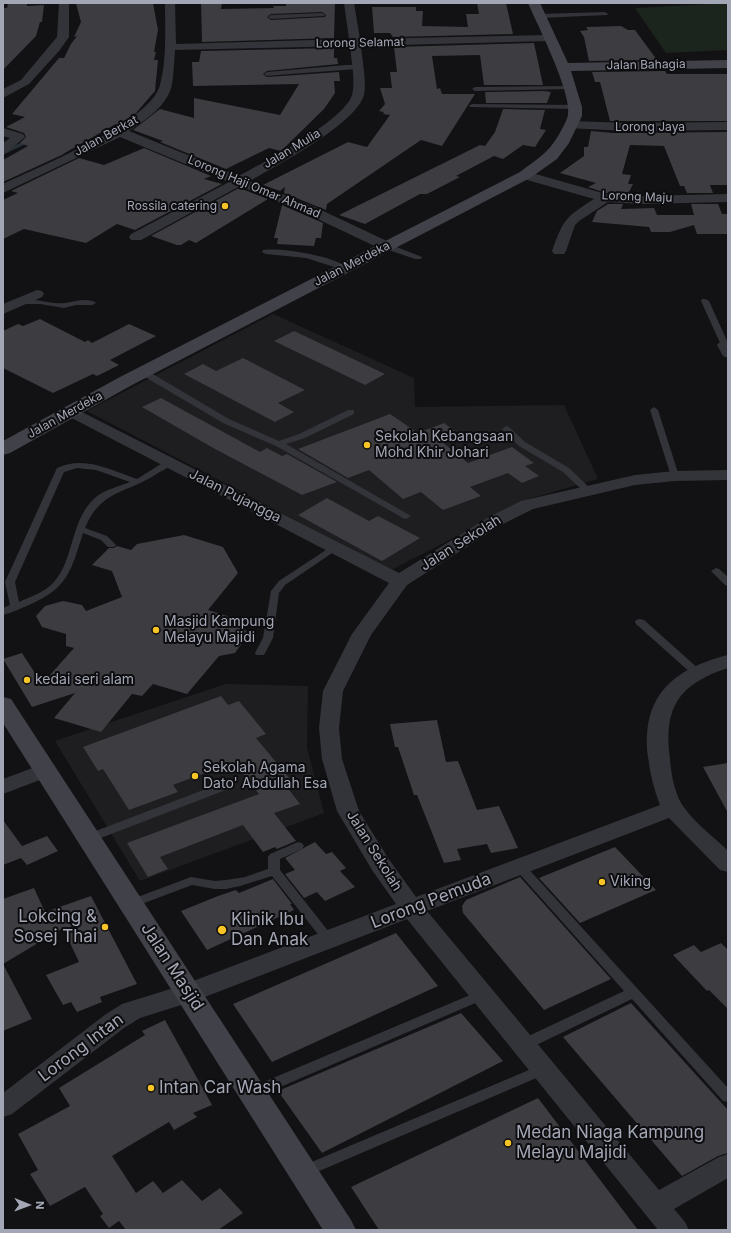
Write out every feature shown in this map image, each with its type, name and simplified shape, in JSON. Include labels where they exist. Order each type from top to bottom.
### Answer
[{"type":"street","points":[[3,94],[19,86],[55,49],[63,36],[64,3]]},
{"type":"street","name":"Jalan Berkat","points":[[3,188],[120,132],[148,112],[159,99],[166,86],[170,47],[170,3]]},
{"type":"street","name":"Jalan Mulia","points":[[136,237],[239,180],[330,126],[350,109],[358,99],[359,92],[355,43],[349,3]]},
{"type":"street","name":"Jalan Merdeka","points":[[3,449],[143,372],[525,174],[552,156],[562,143],[571,125],[575,116],[574,107],[563,67],[534,3]]},
{"type":"street","name":"Lorong Selamat","points":[[170,47],[549,38]]},
{"type":"street","name":"Jalan Bahagia","points":[[563,67],[728,64]]},
{"type":"street","points":[[3,84],[19,86]]},
{"type":"street","name":"Lorong Jaya","points":[[571,125],[628,127],[728,126]]},
{"type":"street","points":[[3,132],[19,137],[3,149]]},
{"type":"street","name":"Lorong Haji Omar Ahmad","points":[[120,132],[312,211],[386,246]]},
{"type":"street","name":"Lorong Maju","points":[[525,174],[605,198],[640,200],[728,198]]},
{"type":"street","points":[[559,251],[569,224],[574,218],[605,198]]},
{"type":"street","points":[[3,310],[38,294]]},
{"type":"street","name":"Jalan Pujangga","points":[[70,411],[400,581]]},
{"type":"street","name":"Jalan Sekolah","points":[[675,1230],[411,908],[380,864],[348,811],[332,759],[329,728],[333,691],[362,634],[400,581],[495,521],[527,505],[635,480],[676,476],[728,475]]},
{"type":"street","points":[[728,662],[696,672],[677,685],[666,698],[659,713],[656,748],[662,779],[673,808],[728,864]]},
{"type":"street","name":"Jalan Masjid","points":[[3,704],[340,1230]]},
{"type":"street","points":[[3,787],[46,770]]},
{"type":"street","name":"Lorong Pemuda","points":[[188,993],[673,808]]},
{"type":"street","name":"Lorong Intan","points":[[3,1107],[115,1021],[131,1011],[188,993]]},
{"type":"street","points":[[655,1206],[728,1165]]},
{"type":"lane","points":[[540,16],[605,14]]},
{"type":"lane","points":[[271,17],[322,16]]},
{"type":"lane","points":[[267,74],[288,74],[329,67],[357,67]]},
{"type":"lane","points":[[475,89],[569,88]]},
{"type":"lane","points":[[472,106],[574,107]]},
{"type":"lane","points":[[386,246],[418,257]]},
{"type":"lane","points":[[266,252],[296,252],[310,255],[344,268]]},
{"type":"lane","points":[[705,301],[727,347]]},
{"type":"lane","points":[[20,302],[40,302],[64,306],[76,303],[92,303]]},
{"type":"lane","points":[[143,372],[226,421],[279,444],[406,516]]},
{"type":"lane","points":[[654,410],[676,476]]},
{"type":"lane","points":[[279,444],[302,436],[351,412]]},
{"type":"lane","points":[[506,429],[522,444],[566,470],[587,490]]},
{"type":"lane","points":[[3,612],[46,592],[56,584],[62,575],[80,529],[94,503],[108,492],[137,482],[169,462]]},
{"type":"lane","points":[[16,606],[10,582],[11,578],[60,470],[65,466],[84,464],[137,482]]},
{"type":"lane","points":[[80,529],[104,538],[111,545]]},
{"type":"lane","points":[[260,653],[268,638],[274,593],[282,583],[335,547]]},
{"type":"lane","points":[[716,571],[728,583]]},
{"type":"lane","points":[[640,622],[696,672]]},
{"type":"lane","points":[[89,838],[227,785]]},
{"type":"lane","points":[[298,846],[274,857],[274,871],[303,910],[329,940]]},
{"type":"lane","points":[[520,867],[728,1097]]},
{"type":"lane","points":[[131,904],[191,881],[199,880],[216,886],[233,884],[274,871]]},
{"type":"lane","points":[[523,1045],[634,992]]},
{"type":"lane","points":[[252,1093],[482,995]]},
{"type":"lane","points":[[303,1172],[543,1069]]},
{"type":"shaded area","points":[[728,3],[728,50],[666,53],[635,8]]},
{"type":"shaded area","name":"Sekolah Kebangsaan Mohd Khir Johari","points":[[273,314],[414,378],[415,407],[564,405],[598,479],[532,498],[391,570],[87,411]]},
{"type":"shaded area","name":"Sekolah Agama Dato' Abdullah Esa","points":[[226,684],[308,686],[307,748],[324,813],[140,881],[55,741]]},
{"type":"building","points":[[8,3],[27,3],[27,6],[44,5],[42,22],[40,22],[36,36],[3,70],[3,8],[7,8]]},
{"type":"building","points":[[76,3],[153,3],[158,30],[154,52],[156,52],[154,60],[158,60],[155,91],[136,113],[118,125],[116,124],[64,154],[3,182],[3,160],[28,146],[20,143],[26,137],[24,133],[6,127],[25,117],[12,114],[59,58],[64,58],[77,36],[74,37],[81,22]]},
{"type":"building","points":[[201,3],[222,3],[221,9],[274,8],[273,6],[286,6],[286,3],[335,3],[334,38],[202,42]],"holes":[[[322,12],[326,15],[325,17],[271,20],[267,17],[271,14]]]},
{"type":"building","points":[[477,3],[506,3],[513,34],[393,37],[390,33],[374,33],[372,7],[416,7],[416,11],[423,11],[422,26],[468,27],[466,14],[479,14]]},
{"type":"building","points":[[621,26],[628,30],[635,30],[657,60],[589,61],[584,37],[580,31],[588,30],[586,27]]},
{"type":"building","points":[[534,43],[543,85],[484,85],[480,55],[432,56],[437,89],[440,88],[442,94],[475,94],[442,146],[421,140],[327,204],[326,210],[284,193],[285,187],[280,191],[263,185],[348,142],[367,147],[390,115],[383,114],[384,112],[379,111],[385,104],[380,88],[392,88],[390,72],[397,72],[394,47]]},
{"type":"building","points":[[334,48],[334,58],[337,58],[338,64],[267,71],[263,74],[267,77],[339,72],[340,81],[334,81],[335,93],[324,109],[281,151],[269,148],[226,169],[160,142],[163,141],[133,130],[160,109],[194,118],[194,98],[280,115],[299,84],[193,86],[192,62],[199,62],[201,51]]},
{"type":"building","points":[[665,71],[667,74],[728,74],[728,121],[610,121],[600,82],[595,82],[592,72]]},
{"type":"building","points":[[485,92],[551,92],[547,103],[486,103]]},
{"type":"building","points":[[503,109],[545,110],[540,129],[546,130],[535,147],[523,145],[503,159],[494,156],[456,176],[460,177],[427,194],[420,194],[365,224],[339,215],[480,145],[485,146],[495,132]]},
{"type":"building","points":[[591,131],[613,133],[728,132],[728,185],[710,185],[713,193],[687,193],[684,186],[680,186],[664,146],[630,145],[622,174],[631,175],[628,184],[633,184],[628,194],[606,193],[588,187],[596,183],[560,173],[584,156],[584,147],[588,147]]},
{"type":"building","points":[[144,148],[211,176],[204,179],[222,184],[135,230],[117,224],[86,243],[24,229],[3,239],[3,200],[18,193],[11,191],[79,158],[104,165]]},
{"type":"building","points":[[239,188],[268,199],[196,243],[189,240],[181,245],[177,245],[151,236]]},
{"type":"building","points":[[608,204],[623,204],[621,209],[654,208],[657,215],[694,215],[691,204],[718,204],[722,214],[728,214],[728,234],[697,234],[694,225],[670,232],[651,232],[649,227],[592,222],[597,211]]},
{"type":"building","points":[[282,205],[323,223],[321,238],[316,238],[314,246],[277,244],[278,238],[274,238]]},
{"type":"building","points":[[40,319],[85,342],[88,340],[92,343],[129,324],[156,336],[110,360],[119,365],[97,376],[93,374],[53,393],[3,368],[3,331],[18,324],[23,326]]},
{"type":"building","points":[[294,331],[385,374],[365,385],[274,341]]},
{"type":"building","points":[[243,358],[305,390],[278,403],[294,412],[275,422],[184,374],[203,364],[216,371]]},
{"type":"building","points":[[161,398],[260,452],[267,448],[282,456],[287,454],[337,482],[302,495],[215,449],[142,407]]},
{"type":"building","points":[[390,414],[418,433],[444,423],[460,435],[442,442],[468,463],[512,447],[534,463],[525,466],[539,476],[522,483],[508,473],[470,487],[481,496],[443,510],[421,492],[403,499],[369,470],[348,478],[298,449]]},
{"type":"building","points":[[327,498],[369,521],[378,516],[420,538],[382,561],[298,515]]},
{"type":"building","name":"Masjid Kampung Melayu Majidi","points":[[184,535],[223,547],[238,573],[208,610],[240,620],[248,635],[235,653],[219,656],[187,694],[153,684],[142,696],[132,694],[101,732],[54,718],[75,693],[32,707],[3,659],[22,653],[42,684],[74,648],[66,646],[66,634],[42,627],[36,616],[45,606],[63,601],[82,605],[86,611],[122,597],[112,571],[92,565],[109,548],[114,548],[117,546],[131,550],[137,544]]},
{"type":"building","points":[[221,696],[228,705],[239,701],[266,734],[256,738],[290,779],[283,782],[300,804],[274,813],[296,841],[277,849],[275,847],[263,852],[243,825],[160,857],[168,869],[148,877],[127,843],[259,794],[234,762],[173,785],[178,792],[129,810],[103,769],[98,771],[83,747]]},
{"type":"building","points":[[437,720],[446,762],[458,761],[477,810],[499,806],[518,848],[491,853],[487,844],[457,849],[461,860],[444,863],[417,795],[414,795],[398,747],[395,747],[390,724]]},
{"type":"building","points":[[728,763],[728,813],[703,767]]},
{"type":"building","points":[[3,820],[22,846],[47,836],[58,851],[27,865],[21,858],[3,865]]},
{"type":"building","name":"Klinik Ibu Dan Anak","points":[[315,842],[326,854],[332,852],[346,868],[340,871],[355,887],[325,901],[317,892],[304,898],[285,874],[295,870],[285,858]]},
{"type":"building","name":"Viking","points":[[615,847],[656,890],[580,923],[539,878]]},
{"type":"building","points":[[520,877],[611,979],[544,1010],[463,913],[462,906],[466,900]]},
{"type":"building","name":"Klinik Ibu Dan Anak","points":[[273,879],[292,904],[290,904],[294,910],[207,950],[181,911],[236,890],[239,893]]},
{"type":"building","points":[[34,888],[45,912],[91,896],[137,984],[100,997],[102,1002],[77,1012],[71,1002],[63,1005],[46,975],[79,962],[63,928],[3,964],[3,899]]},
{"type":"building","points":[[396,933],[438,986],[272,1062],[233,1004]]},
{"type":"building","points":[[721,943],[728,950],[728,1009],[709,990],[707,991],[673,955],[694,945],[701,952]]},
{"type":"building","points":[[3,964],[32,1019],[3,1031]]},
{"type":"building","points":[[631,1003],[728,1110],[728,1153],[718,1156],[682,1176],[563,1037]]},
{"type":"building","points":[[461,1013],[503,1061],[322,1153],[278,1091]]},
{"type":"building","points":[[165,1020],[212,1105],[193,1113],[197,1117],[174,1130],[169,1122],[112,1156],[136,1193],[153,1181],[163,1193],[182,1180],[202,1201],[220,1188],[243,1213],[218,1230],[126,1230],[119,1221],[109,1228],[100,1216],[103,1214],[85,1187],[50,1206],[30,1174],[38,1170],[18,1134],[70,1106],[59,1088],[145,1035],[142,1031]]},
{"type":"building","name":"Medan Niaga Kampung Melayu Majidi","points":[[538,1098],[638,1230],[379,1230],[351,1187]]},
{"type":"waterway","points":[[3,153],[28,141]]},
{"type":"place","name":"Rossila catering","points":[[225,206]]},
{"type":"place","name":"Sekolah Kebangsaan Mohd Khir Johari","points":[[367,445]]},
{"type":"place","name":"Masjid Kampung Melayu Majidi","points":[[156,630]]},
{"type":"place","name":"kedai seri alam","points":[[27,680]]},
{"type":"place","name":"Sekolah Agama Dato' Abdullah Esa","points":[[195,776]]},
{"type":"place","name":"Viking","points":[[602,882]]},
{"type":"place","name":"Lokcing & Sosej Thai","points":[[105,927]]},
{"type":"place","name":"Klinik Ibu Dan Anak","points":[[222,930]]},
{"type":"place","name":"Intan Car Wash","points":[[151,1088]]},
{"type":"place","name":"Medan Niaga Kampung Melayu Majidi","points":[[508,1143]]}]
